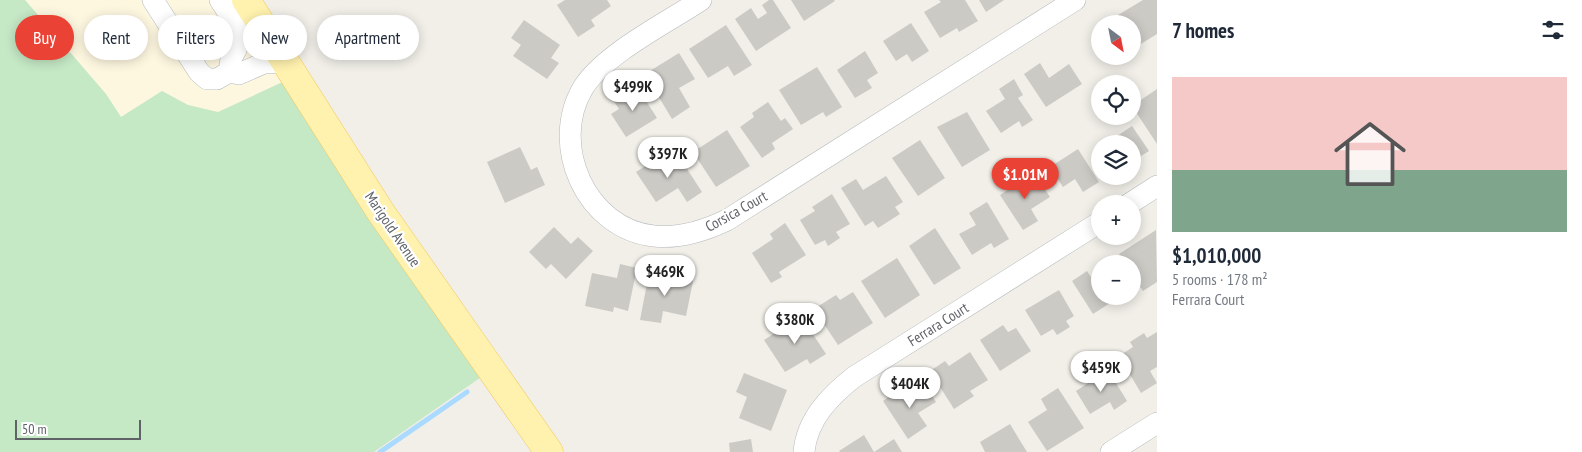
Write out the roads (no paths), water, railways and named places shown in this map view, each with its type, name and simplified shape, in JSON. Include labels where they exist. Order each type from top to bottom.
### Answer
[{"type":"main road","name":"Marigold Avenue","points":[[246,0],[380,211],[549,452]]},
{"type":"street","points":[[153,0],[199,72],[207,78],[217,79],[229,72],[239,74],[264,63],[286,62]]},
{"type":"street","points":[[220,0],[238,26],[240,36],[231,59],[229,72]]},
{"type":"street","name":"Corsica Court","points":[[702,0],[621,51],[594,74],[578,98],[570,124],[569,138],[573,164],[585,190],[592,200],[614,221],[652,236],[684,236],[727,220],[1075,0]]},
{"type":"street","points":[[1141,196],[1157,186]]},
{"type":"street","name":"Ferrara Court","points":[[804,452],[816,416],[825,403],[849,382],[1091,228]]},
{"type":"street","points":[[1110,452],[1157,423]]},
{"type":"waterway","points":[[380,452],[467,392]]}]
